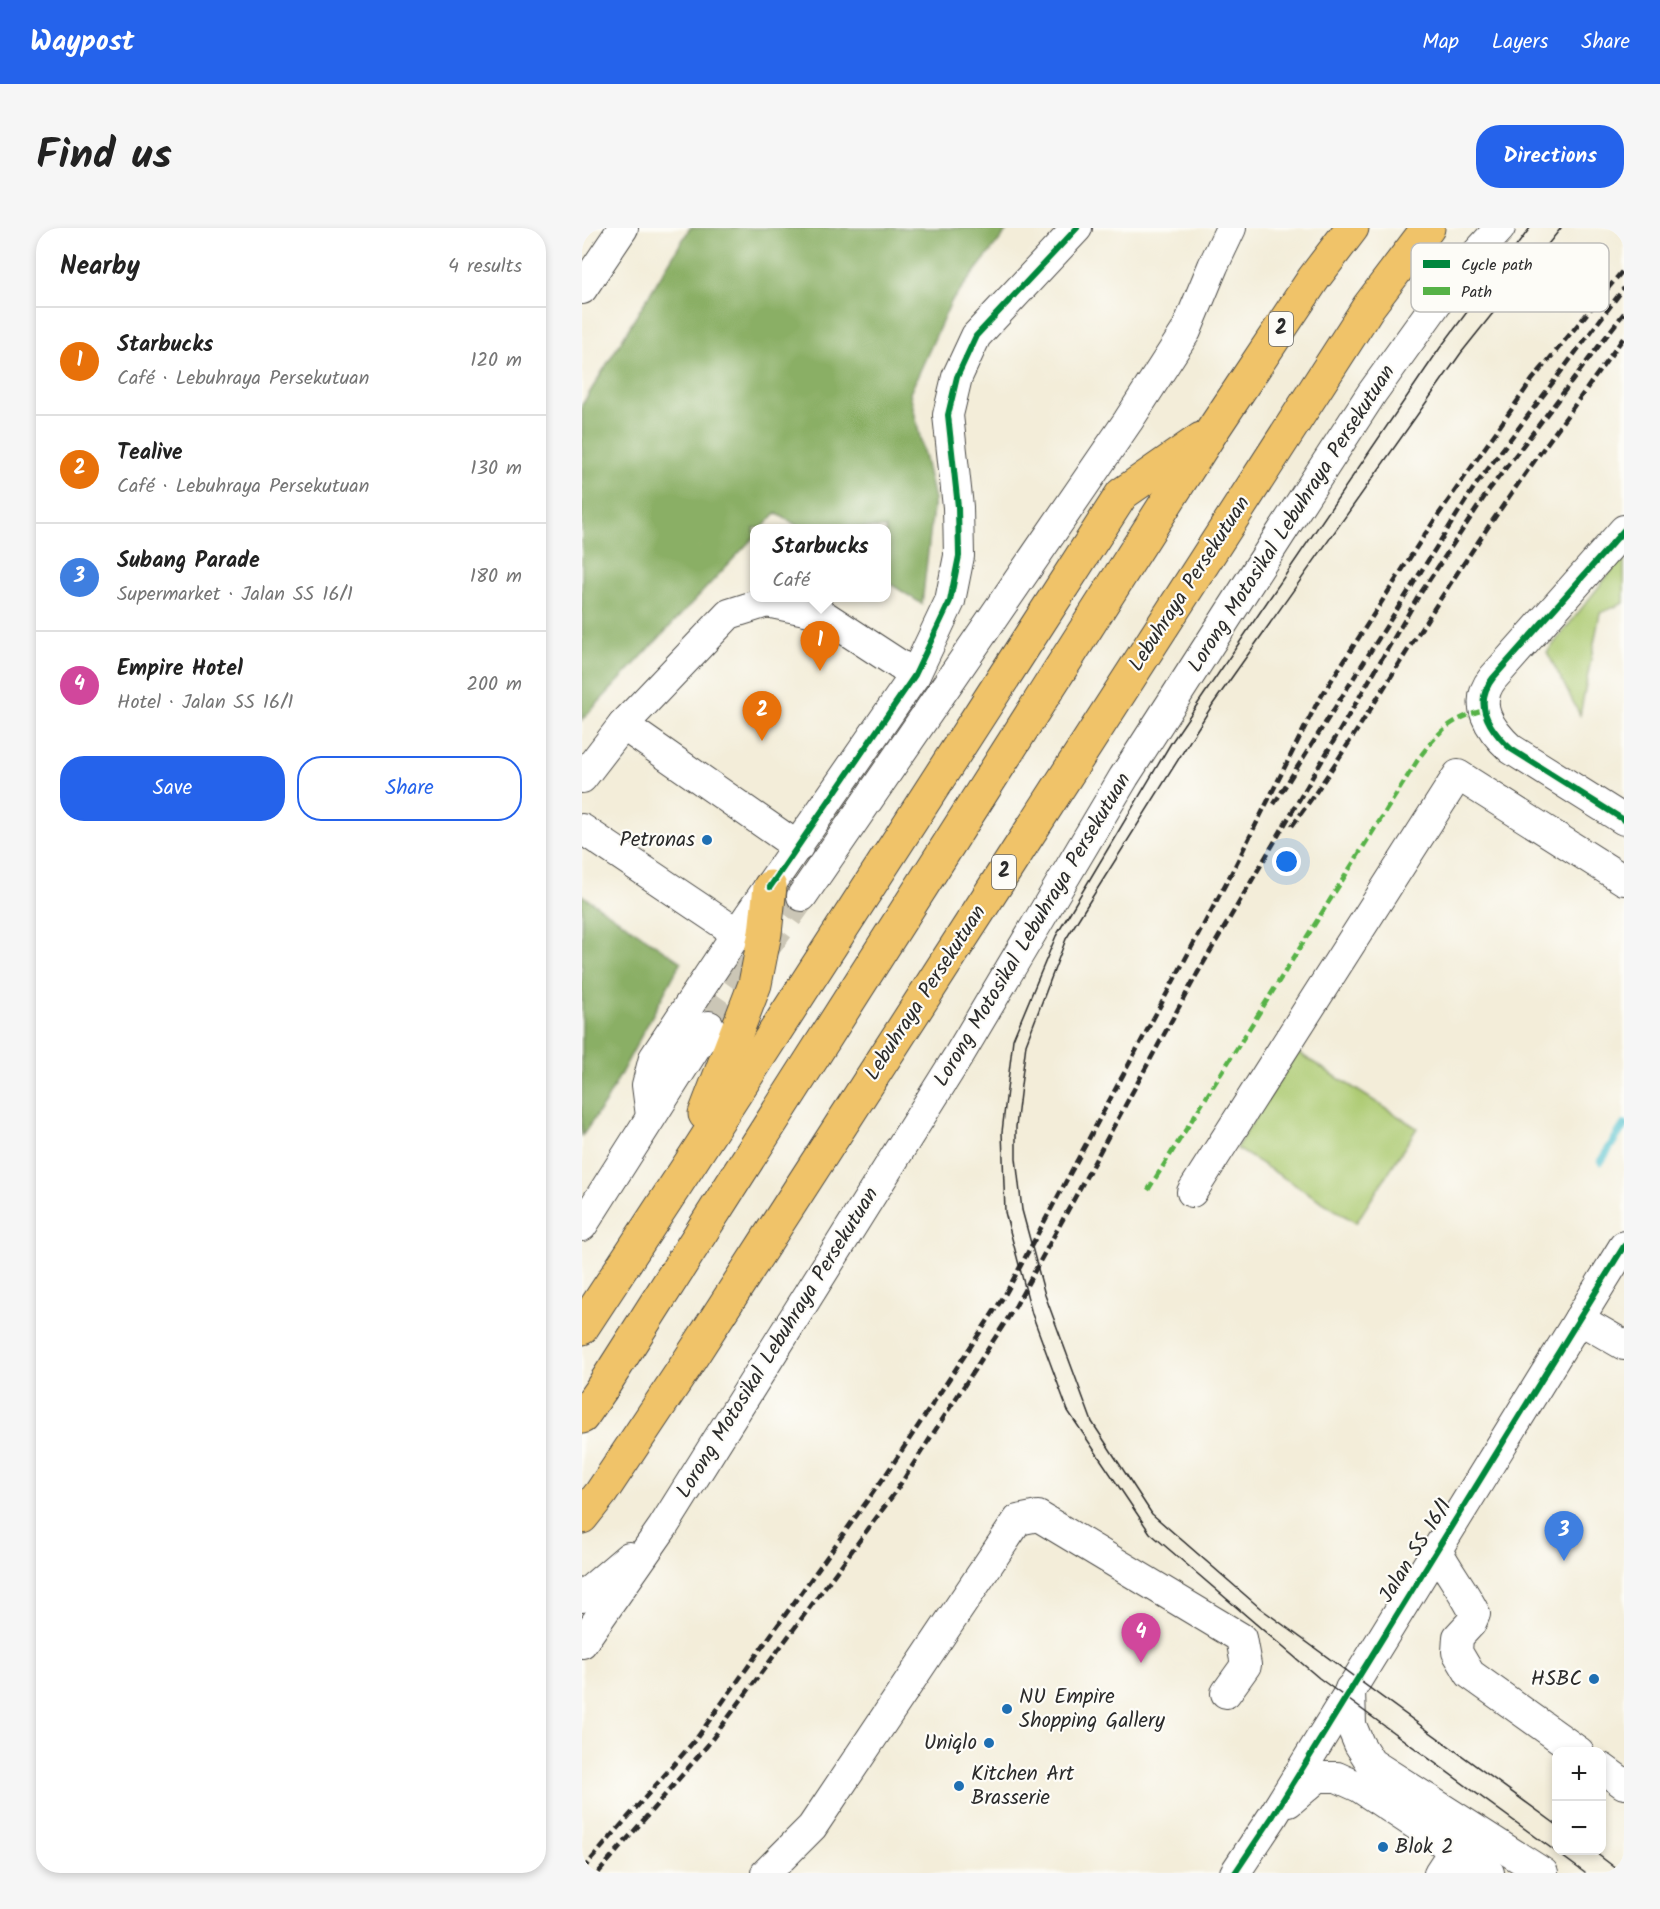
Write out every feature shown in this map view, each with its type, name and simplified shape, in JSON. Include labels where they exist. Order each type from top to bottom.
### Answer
[{"type":"highway","name":"2","points":[[582,1417],[1212,431],[1314,278],[1352,228]]},
{"type":"highway","name":"Lebuhraya Persekutuan","points":[[1417,243],[1428,228]]},
{"type":"highway","name":"Lebuhraya Persekutuan","points":[[582,1517],[601,1493],[692,1357],[1369,306],[1411,250]]},
{"type":"highway","points":[[582,1328],[1122,494],[1212,431]]},
{"type":"highway","points":[[691,1162],[701,1125],[755,984],[765,933],[770,887]]},
{"type":"street","points":[[582,289],[623,228]]},
{"type":"street","points":[[651,1116],[648,1085],[654,1059],[737,933],[915,675],[950,601],[959,556],[958,507],[948,415],[957,377],[976,336],[1077,228]]},
{"type":"street","points":[[802,896],[1114,441],[1186,331],[1231,228]]},
{"type":"street","name":"Lorong Motosikal Lebuhraya Persekutuan","points":[[1487,243],[1500,228]]},
{"type":"street","name":"Lorong Motosikal Lebuhraya Persekutuan","points":[[582,1643],[663,1527],[959,1055],[1124,777],[1372,393],[1430,312]]},
{"type":"street","points":[[1624,530],[1485,687],[1483,700],[1496,734],[1511,749],[1624,820]]},
{"type":"street","points":[[582,778],[622,725],[729,614],[767,602],[820,613],[915,675]]},
{"type":"street","points":[[622,725],[798,847]]},
{"type":"street","points":[[1192,1192],[1458,775],[1624,880]]},
{"type":"street","points":[[582,829],[737,933]]},
{"type":"street","points":[[582,1226],[709,1026]]},
{"type":"street","name":"Jalan SS 16/1","points":[[1235,1873],[1273,1816],[1624,1246]]},
{"type":"street","points":[[1579,1318],[1624,1346]]},
{"type":"street","points":[[766,1873],[812,1827],[1018,1520],[1038,1516],[1241,1638],[1246,1665],[1226,1693]]},
{"type":"street","points":[[582,1597],[663,1527]]},
{"type":"street","points":[[1437,1550],[1475,1614],[1471,1623],[1458,1637],[1457,1652],[1470,1674],[1572,1747]]},
{"type":"street","points":[[1350,1689],[1351,1725],[1371,1763],[1543,1873]]},
{"type":"street","points":[[1606,1771],[1624,1784]]},
{"type":"street","points":[[1273,1816],[1318,1778],[1336,1777],[1359,1787],[1447,1862],[1490,1873]]},
{"type":"green space","points":[[690,228],[1009,228],[951,302],[910,393],[934,499],[922,604],[891,584],[891,524],[794,524],[776,513],[766,524],[750,524],[750,541],[582,720],[582,405]]},
{"type":"green space","points":[[1624,555],[1624,603],[1600,613],[1580,715],[1547,652]]},
{"type":"green space","points":[[582,895],[681,962],[605,1103],[582,1136]]},
{"type":"green space","points":[[1297,1052],[1417,1128],[1356,1223],[1236,1148]]},
{"type":"waterway","points":[[1601,1161],[1624,1125]]},
{"type":"tunnel","points":[[709,1026],[802,896]]},
{"type":"tram line","points":[[1519,243],[1530,228]]},
{"type":"tram line","points":[[1549,243],[1561,228]]},
{"type":"tram line","points":[[1467,312],[1440,348],[1171,743],[1056,936],[1013,1039],[1002,1132],[1005,1212],[1032,1314],[1068,1411],[1150,1533],[1319,1678],[1585,1873]]},
{"type":"tram line","points":[[1494,312],[1461,353],[1213,704],[1066,939],[1026,1044],[1016,1127],[1016,1158],[1022,1210],[1045,1295],[1092,1422],[1152,1514],[1260,1608],[1552,1821]]},
{"type":"tram line","points":[[1599,1855],[1622,1873]]},
{"type":"railway","points":[[1609,287],[1624,269]]},
{"type":"railway","points":[[1609,308],[1624,288]]},
{"type":"railway","points":[[582,1870],[696,1739],[885,1476],[1006,1293],[1232,872],[1317,703],[1425,534],[1532,380],[1588,312]]},
{"type":"railway","points":[[1274,804],[1475,486],[1606,312]]},
{"type":"railway","points":[[598,1873],[707,1746],[894,1494],[1015,1307],[1197,974],[1418,597],[1489,490],[1624,313]]},
{"type":"railway","points":[[1292,826],[1335,764],[1476,545],[1624,337]]},
{"type":"marked path","points":[[1148,1190],[1419,758],[1447,727],[1463,717],[1485,710]]},
{"type":"cycle path","points":[[770,887],[915,675],[950,601],[959,556],[958,507],[948,415],[957,377],[976,336],[1077,228]]},
{"type":"cycle path","points":[[1624,530],[1493,678],[1484,697],[1486,716],[1503,742],[1624,820]]},
{"type":"cycle path","points":[[1235,1873],[1273,1816],[1624,1246]]},
{"type":"place","name":"Starbucks","points":[[820,671]]},
{"type":"place","name":"Tealive","points":[[762,741]]},
{"type":"place","name":"Petronas","points":[[707,840]]},
{"type":"place","name":"Subang Parade","points":[[1564,1561]]},
{"type":"place","name":"Empire Hotel","points":[[1141,1663]]},
{"type":"place","name":"HSBC","points":[[1594,1679]]},
{"type":"place","name":"NU Empire Shopping Gallery","points":[[1007,1709]]},
{"type":"place","name":"Uniqlo","points":[[989,1743]]},
{"type":"place","name":"Kitchen Art Brasserie","points":[[959,1786]]},
{"type":"place","name":"Blok 2","points":[[1383,1847]]}]
